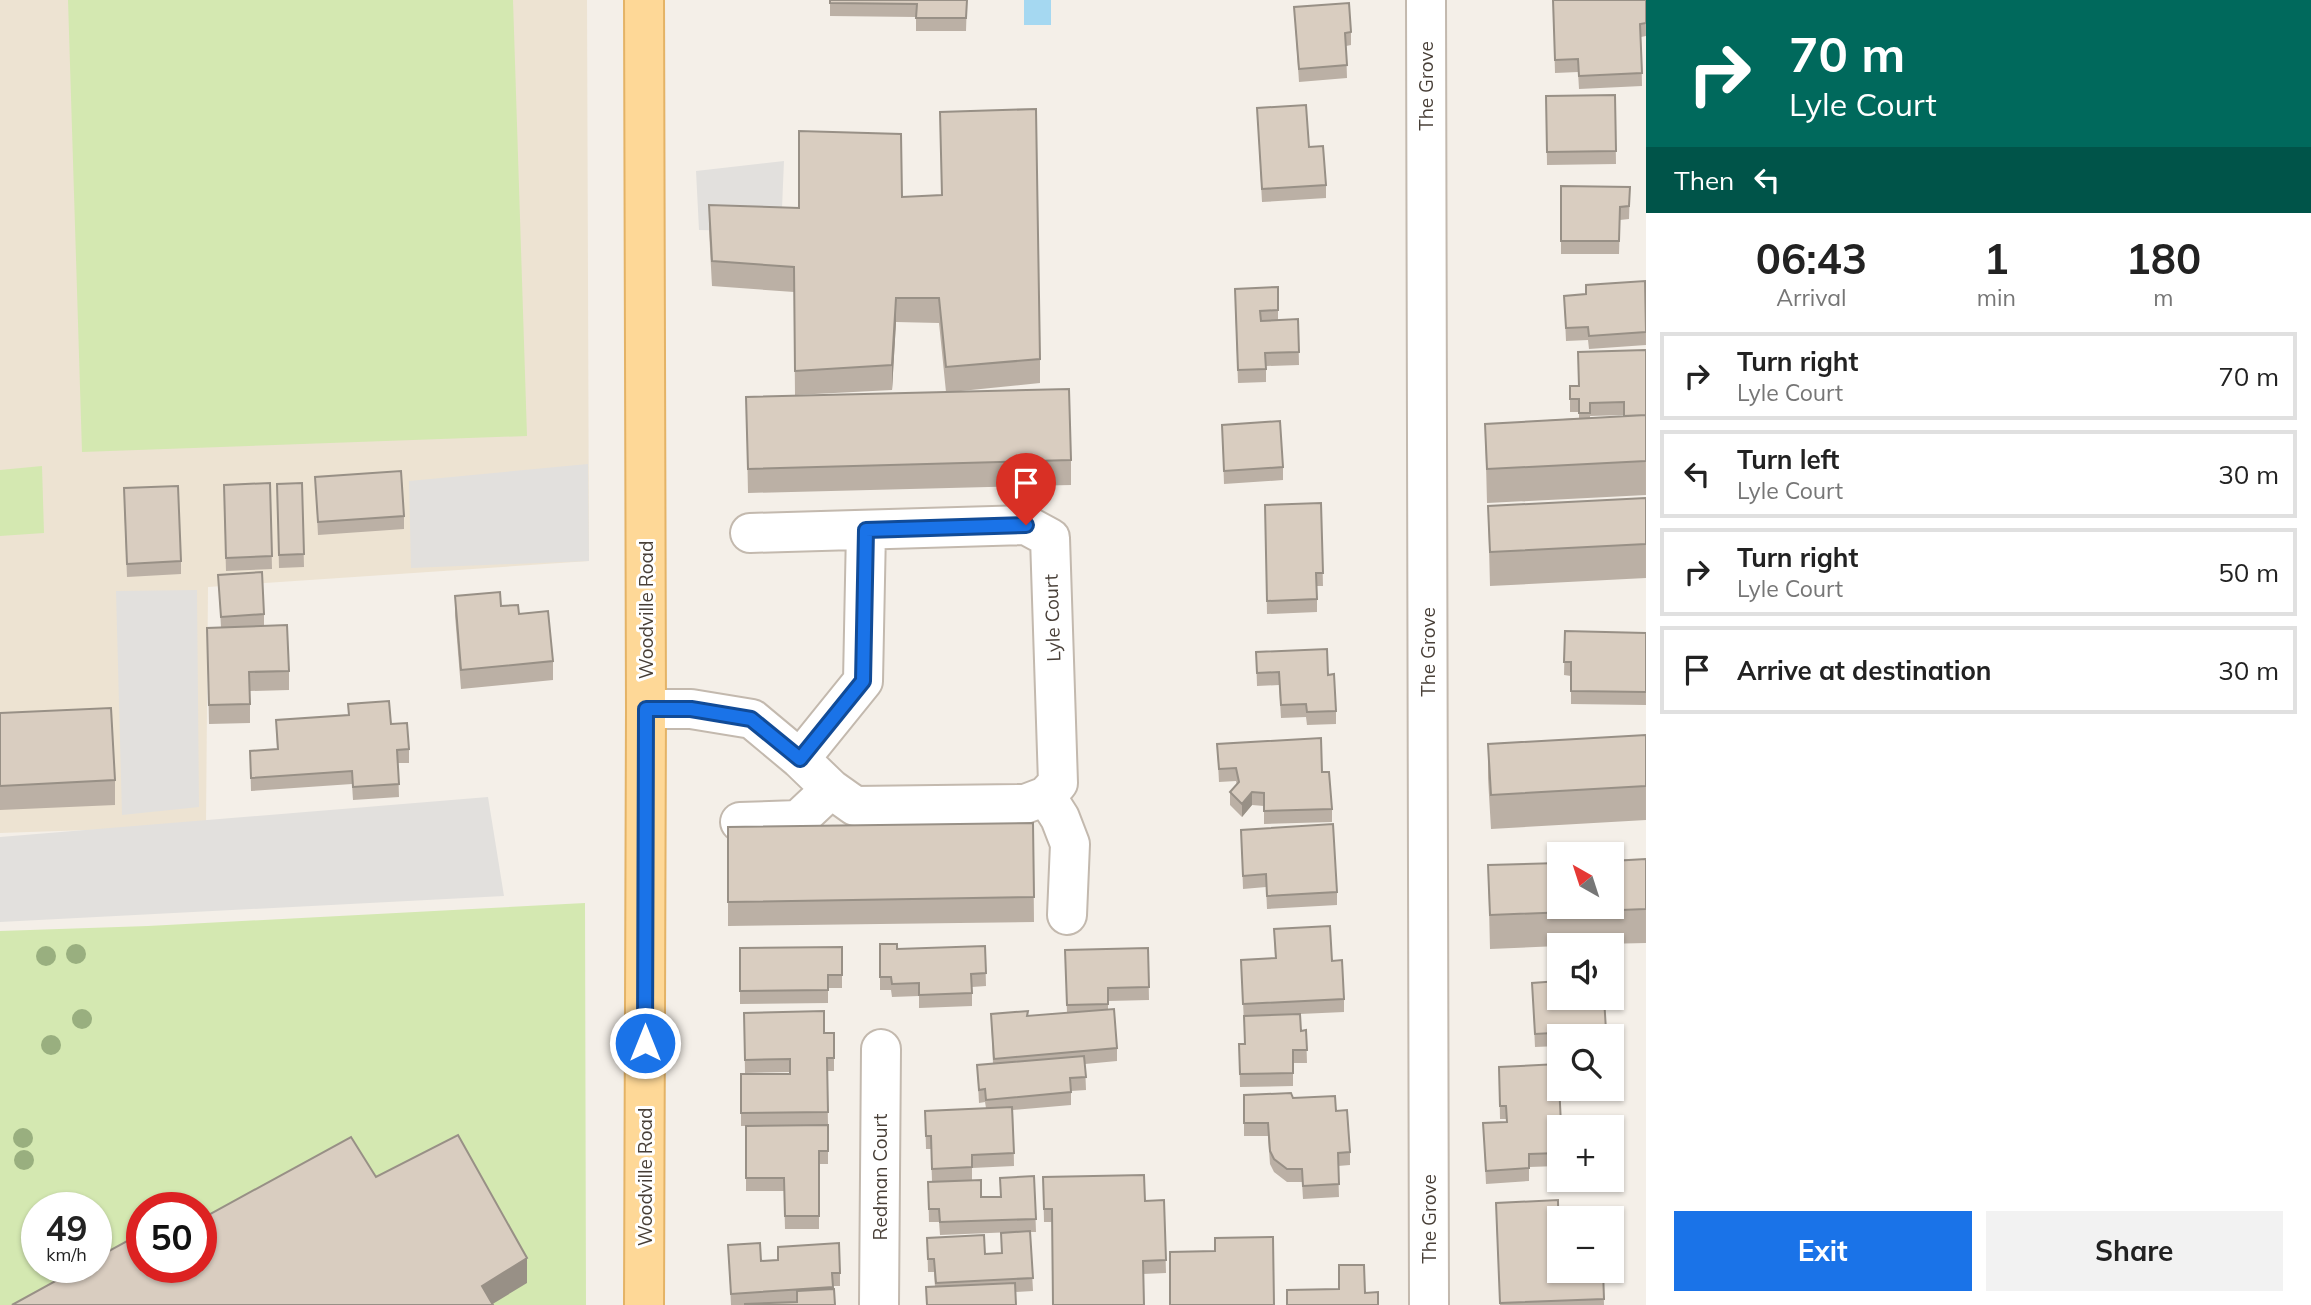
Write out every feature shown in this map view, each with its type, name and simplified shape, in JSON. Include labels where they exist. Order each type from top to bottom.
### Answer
[{"type":"main road","name":"Woodville Road","points":[[644,0],[645,1305]]},
{"type":"street","name":"The Grove","points":[[1426,0],[1429,1305]]},
{"type":"street","name":"Lyle Court","points":[[750,533],[1026,525],[1049,538],[1058,783],[1046,796]]},
{"type":"street","points":[[800,759],[863,681],[866,530]]},
{"type":"street","points":[[646,709],[691,709],[751,719],[800,759],[831,789],[855,806],[1025,804],[1046,796],[1060,818],[1070,844],[1067,915]]},
{"type":"street","points":[[740,822],[798,820],[831,789]]},
{"type":"street","name":"Redman Court","points":[[879,1305],[881,1049]]},
{"type":"shaded area","points":[[0,0],[587,0],[589,561],[208,587],[206,826],[0,833]]},
{"type":"shaded area","points":[[784,161],[781,232],[699,230],[696,171]]},
{"type":"shaded area","points":[[588,464],[589,561],[411,568],[409,481]]},
{"type":"shaded area","points":[[197,590],[199,807],[122,815],[116,591]]},
{"type":"shaded area","points":[[488,797],[504,896],[0,922],[0,837]]},
{"type":"green space","points":[[68,0],[513,0],[527,436],[82,452]]},
{"type":"green space","points":[[42,466],[44,533],[0,536],[0,470]]},
{"type":"green space","points":[[585,903],[586,1305],[0,1305],[0,931]]},
{"type":"water","points":[[1024,0],[1051,0],[1051,25],[1024,25]]},
{"type":"building","points":[[830,0],[967,0],[966,18],[916,18],[917,4],[830,3]]},
{"type":"building","points":[[1553,0],[1646,0],[1646,23],[1640,24],[1642,73],[1579,76],[1578,59],[1555,60]]},
{"type":"building","points":[[1349,3],[1351,32],[1345,33],[1347,65],[1299,69],[1294,7]]},
{"type":"building","points":[[1615,95],[1616,151],[1547,152],[1546,96]]},
{"type":"building","points":[[1306,105],[1309,147],[1323,146],[1326,185],[1262,189],[1257,108]]},
{"type":"building","points":[[1036,109],[1040,359],[946,367],[939,298],[896,298],[892,365],[795,371],[794,267],[712,261],[709,205],[799,208],[799,131],[901,134],[902,197],[942,195],[940,112]]},
{"type":"building","points":[[1561,186],[1630,187],[1629,206],[1620,207],[1619,241],[1561,241]]},
{"type":"building","points":[[1645,281],[1646,332],[1589,336],[1588,327],[1566,328],[1564,296],[1586,294],[1586,285]]},
{"type":"building","points":[[1278,287],[1278,310],[1260,311],[1261,321],[1298,319],[1299,352],[1265,353],[1266,369],[1238,370],[1235,289]]},
{"type":"building","points":[[1646,350],[1646,415],[1624,416],[1624,402],[1590,403],[1590,413],[1579,413],[1579,399],[1570,399],[1570,386],[1579,386],[1578,352]]},
{"type":"building","points":[[1069,389],[1071,460],[748,469],[746,397]]},
{"type":"building","points":[[1646,415],[1646,461],[1487,469],[1485,424]]},
{"type":"building","points":[[1280,421],[1283,467],[1224,471],[1222,425]]},
{"type":"building","points":[[401,471],[404,516],[318,522],[315,477]]},
{"type":"building","points":[[270,483],[272,556],[226,558],[224,485]]},
{"type":"building","points":[[302,483],[304,554],[279,555],[277,484]]},
{"type":"building","points":[[178,486],[181,561],[127,564],[124,488]]},
{"type":"building","points":[[1646,498],[1646,544],[1490,552],[1488,506]]},
{"type":"building","points":[[1321,503],[1323,573],[1316,573],[1317,599],[1267,601],[1265,505]]},
{"type":"building","points":[[262,572],[264,614],[221,617],[218,575]]},
{"type":"building","points":[[500,592],[501,606],[518,605],[519,614],[548,611],[553,661],[461,670],[455,596]]},
{"type":"building","points":[[287,625],[289,671],[249,672],[250,704],[209,705],[207,628]]},
{"type":"building","points":[[1565,631],[1646,633],[1646,692],[1571,691],[1571,662],[1564,662]]},
{"type":"building","points":[[1327,649],[1328,675],[1334,674],[1336,711],[1307,712],[1306,704],[1281,705],[1279,672],[1257,673],[1256,652]]},
{"type":"building","points":[[389,701],[391,724],[407,723],[409,749],[397,750],[399,784],[353,787],[352,771],[251,778],[250,751],[278,749],[276,720],[349,715],[348,704]]},
{"type":"building","points":[[111,708],[115,780],[0,786],[0,713]]},
{"type":"building","points":[[1646,735],[1646,786],[1491,795],[1488,744]]},
{"type":"building","points":[[1321,738],[1322,772],[1329,772],[1332,809],[1264,811],[1264,793],[1252,792],[1242,804],[1230,792],[1239,782],[1236,768],[1219,769],[1217,744]]},
{"type":"building","points":[[1033,823],[1034,897],[728,902],[728,827]]},
{"type":"building","points":[[1333,824],[1337,892],[1267,896],[1266,874],[1243,876],[1241,830]]},
{"type":"building","points":[[1646,859],[1646,909],[1624,910],[1624,860]]},
{"type":"building","points":[[1547,863],[1547,913],[1490,915],[1488,865]]},
{"type":"building","points":[[1330,926],[1332,961],[1342,960],[1344,999],[1243,1004],[1241,960],[1276,958],[1274,929]]},
{"type":"building","points":[[880,944],[897,944],[897,949],[985,946],[986,973],[971,974],[972,993],[919,995],[919,983],[892,984],[891,977],[880,977]]},
{"type":"building","points":[[842,947],[842,975],[828,975],[828,990],[740,991],[740,948]]},
{"type":"building","points":[[1148,948],[1149,987],[1108,988],[1108,1004],[1067,1005],[1065,950]]},
{"type":"building","points":[[1547,982],[1547,1010],[1605,1010],[1606,1024],[1547,1024],[1547,1033],[1535,1034],[1532,983]]},
{"type":"building","points":[[1114,1009],[1117,1048],[994,1059],[991,1014],[1028,1011],[1027,1016]]},
{"type":"building","points":[[824,1011],[824,1033],[834,1033],[834,1058],[827,1058],[828,1112],[741,1113],[741,1074],[790,1074],[790,1059],[745,1060],[744,1013]]},
{"type":"building","points":[[1300,1014],[1301,1031],[1306,1030],[1307,1050],[1293,1050],[1293,1073],[1240,1074],[1239,1044],[1245,1044],[1244,1016]]},
{"type":"building","points":[[1084,1056],[1086,1077],[1070,1078],[1071,1092],[986,1100],[985,1089],[979,1090],[977,1065]]},
{"type":"building","points":[[1547,1065],[1547,1101],[1560,1101],[1561,1115],[1547,1115],[1547,1153],[1529,1154],[1529,1168],[1486,1171],[1483,1123],[1507,1122],[1506,1106],[1500,1106],[1499,1067]]},
{"type":"building","points":[[1291,1093],[1293,1098],[1335,1096],[1336,1111],[1347,1110],[1350,1152],[1338,1153],[1339,1184],[1303,1186],[1302,1169],[1287,1169],[1274,1159],[1270,1151],[1268,1123],[1244,1123],[1244,1095]]},
{"type":"building","points":[[1012,1107],[1014,1153],[972,1155],[972,1167],[932,1169],[931,1136],[926,1136],[925,1111]]},
{"type":"building","points":[[828,1125],[828,1151],[819,1151],[819,1216],[785,1216],[784,1178],[746,1178],[746,1126]]},
{"type":"building","points":[[458,1135],[527,1258],[482,1286],[493,1305],[12,1305],[52,1283],[112,1283],[112,1249],[126,1242],[126,1283],[217,1283],[217,1210],[351,1137],[376,1177]]},
{"type":"building","points":[[1144,1175],[1145,1201],[1164,1200],[1166,1260],[1143,1261],[1144,1305],[1053,1305],[1052,1209],[1044,1209],[1043,1177]]},
{"type":"building","points":[[1034,1176],[1036,1219],[940,1222],[939,1209],[929,1209],[928,1182],[981,1180],[981,1197],[1001,1197],[1000,1178]]},
{"type":"building","points":[[1558,1200],[1558,1206],[1547,1206],[1547,1283],[1603,1283],[1604,1299],[1500,1303],[1496,1203]]},
{"type":"building","points":[[1030,1231],[1033,1278],[936,1283],[934,1259],[928,1259],[927,1238],[984,1235],[985,1254],[1002,1253],[1001,1233]]},
{"type":"building","points":[[1273,1237],[1274,1305],[1170,1305],[1170,1252],[1215,1251],[1215,1238]]},
{"type":"building","points":[[760,1243],[761,1261],[778,1260],[778,1247],[839,1243],[840,1273],[832,1273],[833,1287],[731,1294],[728,1245]]},
{"type":"building","points":[[1339,1265],[1364,1265],[1365,1293],[1378,1292],[1378,1305],[1287,1305],[1287,1290],[1339,1289]]},
{"type":"building","points":[[1015,1283],[1016,1305],[927,1305],[926,1287]]},
{"type":"building","points":[[834,1289],[835,1305],[745,1305],[797,1302],[797,1291]]},
{"type":"route","points":[[645,1043],[646,709],[691,709],[751,719],[800,759],[863,681],[866,530],[1026,525]]}]
